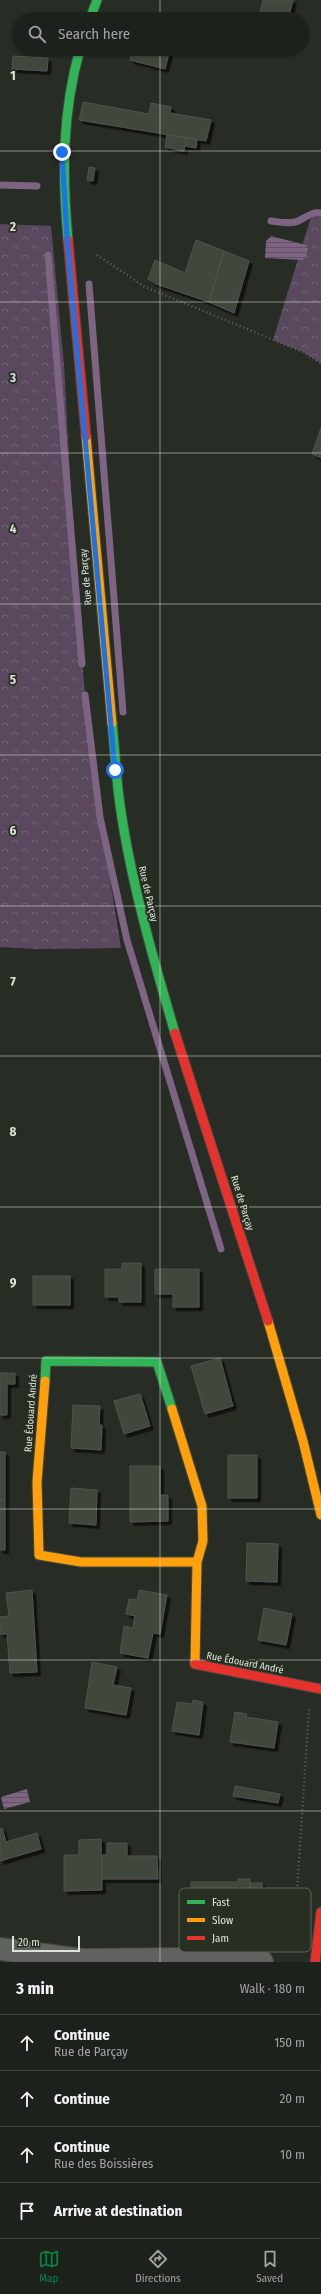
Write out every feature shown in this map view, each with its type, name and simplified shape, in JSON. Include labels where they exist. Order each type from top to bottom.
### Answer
[{"type":"street","points":[[93,12],[97,0]]},
{"type":"street","name":"Rue de Parçay","points":[[78,56],[67,98],[63,129],[64,196],[115,770],[132,876],[154,962],[301,1428],[321,1515]]},
{"type":"street","name":"Rue Édouard André","points":[[197,1562],[81,1562],[39,1555],[37,1482],[46,1361],[157,1362],[202,1506],[203,1541],[197,1562],[195,1665],[321,1689]]},
{"type":"street","points":[[315,1962],[321,1912]]},
{"type":"street","points":[[0,1949],[82,1960],[184,1959],[262,1962]]},
{"type":"path","points":[[96,255],[145,287],[303,352],[321,363]]},
{"type":"path","points":[[297,1888],[310,1687]]},
{"type":"green space","points":[[321,216],[321,363],[303,352],[273,340],[311,217]]},
{"type":"green space","points":[[0,224],[51,226],[64,365],[76,585],[87,720],[100,817],[121,948],[37,949],[0,947]]},
{"type":"shaded area","points":[[271,236],[306,245],[308,248],[306,257],[303,260],[265,258],[266,241]]},
{"type":"shaded area","points":[[27,1789],[30,1802],[4,1809],[1,1797]]},
{"type":"building","points":[[263,0],[293,0],[290,12],[260,12]]},
{"type":"building","points":[[13,56],[48,58],[47,71],[12,69]]},
{"type":"building","points":[[131,56],[168,56],[165,69],[130,60]]},
{"type":"building","points":[[83,102],[149,114],[151,103],[171,107],[170,113],[211,120],[206,141],[79,120]]},
{"type":"building","points":[[167,135],[186,138],[184,151],[165,147]]},
{"type":"building","points":[[186,138],[197,140],[196,148],[185,146]]},
{"type":"building","points":[[89,167],[95,168],[93,181],[87,180]]},
{"type":"building","points":[[196,240],[224,251],[209,302],[156,284],[148,279],[155,260],[185,273]]},
{"type":"building","points":[[224,251],[249,261],[234,313],[209,302]]},
{"type":"building","points":[[321,428],[321,458],[312,454]]},
{"type":"building","points":[[122,1263],[141,1263],[141,1302],[119,1302],[119,1297],[105,1297],[105,1269],[122,1269]]},
{"type":"building","points":[[155,1269],[199,1269],[199,1307],[173,1307],[173,1294],[155,1294]]},
{"type":"building","points":[[33,1276],[70,1276],[70,1305],[33,1305]]},
{"type":"building","points":[[220,1358],[233,1406],[205,1414],[191,1366]]},
{"type":"building","points":[[0,1373],[15,1373],[15,1384],[7,1384],[7,1415],[0,1415]]},
{"type":"building","points":[[140,1394],[150,1426],[124,1434],[114,1401]]},
{"type":"building","points":[[73,1405],[100,1406],[99,1425],[102,1425],[101,1450],[71,1448]]},
{"type":"building","points":[[0,1452],[5,1452],[5,1500],[0,1500]]},
{"type":"building","points":[[228,1455],[257,1455],[257,1498],[228,1498]]},
{"type":"building","points":[[130,1466],[160,1466],[160,1495],[168,1495],[168,1521],[130,1522]]},
{"type":"building","points":[[71,1488],[97,1490],[96,1525],[69,1523]]},
{"type":"building","points":[[0,1500],[5,1500],[5,1550],[0,1550]]},
{"type":"building","points":[[247,1543],[278,1544],[277,1582],[246,1581]]},
{"type":"building","points":[[32,1590],[37,1672],[10,1673],[7,1634],[0,1634],[0,1617],[9,1616],[6,1593]]},
{"type":"building","points":[[139,1590],[167,1595],[160,1634],[153,1633],[148,1658],[120,1653],[124,1626],[133,1628],[135,1616],[126,1614],[129,1599],[137,1600]]},
{"type":"building","points":[[264,1608],[292,1614],[286,1645],[258,1640]]},
{"type":"building","points":[[92,1662],[117,1667],[113,1685],[131,1688],[126,1715],[85,1708]]},
{"type":"building","points":[[193,1700],[203,1702],[199,1735],[172,1731],[177,1702],[192,1704]]},
{"type":"building","points":[[235,1712],[247,1714],[246,1717],[278,1722],[274,1748],[230,1742]]},
{"type":"building","points":[[235,1786],[280,1794],[278,1803],[233,1796]]},
{"type":"building","points":[[2,1828],[6,1842],[37,1833],[41,1849],[0,1861],[0,1829]]},
{"type":"building","points":[[101,1839],[102,1890],[64,1891],[64,1855],[79,1855],[79,1840]]},
{"type":"building","points":[[107,1843],[127,1843],[127,1856],[157,1856],[158,1879],[102,1879],[102,1855],[107,1855]]},
{"type":"building","points":[[238,1879],[250,1879],[250,1888],[191,1888],[191,1882],[238,1882]]},
{"type":"building","points":[[250,1883],[262,1883],[262,1888],[250,1888]]},
{"type":"waterway","points":[[0,185],[37,186]]},
{"type":"waterway","points":[[271,221],[286,223],[297,222],[312,214],[321,213]]},
{"type":"waterway","points":[[48,255],[82,664]]},
{"type":"waterway","points":[[89,284],[123,712]]},
{"type":"waterway","points":[[85,695],[100,817],[127,940],[221,1249]]},
{"type":"traffic: fast","points":[[93,12],[97,0]]},
{"type":"traffic: fast","points":[[68,240],[64,167],[65,144],[70,97],[78,56]]},
{"type":"traffic: fast","points":[[112,723],[119,795],[130,863],[151,948],[175,1033]]},
{"type":"traffic: fast","points":[[45,1381],[46,1361],[157,1362],[172,1409]]},
{"type":"traffic: slow","points":[[86,436],[112,723]]},
{"type":"traffic: slow","points":[[268,1321],[303,1441],[321,1515]]},
{"type":"traffic: slow","points":[[45,1381],[37,1482],[39,1555],[81,1562],[197,1562]]},
{"type":"traffic: slow","points":[[172,1409],[202,1506],[203,1541],[197,1562],[195,1664]]},
{"type":"traffic: jam","points":[[68,240],[86,436]]},
{"type":"traffic: jam","points":[[175,1033],[268,1321]]},
{"type":"traffic: jam","points":[[195,1664],[321,1689]]},
{"type":"traffic: jam","points":[[315,1962],[321,1912]]},
{"type":"route","points":[[62,152],[67,238],[115,770]]}]
